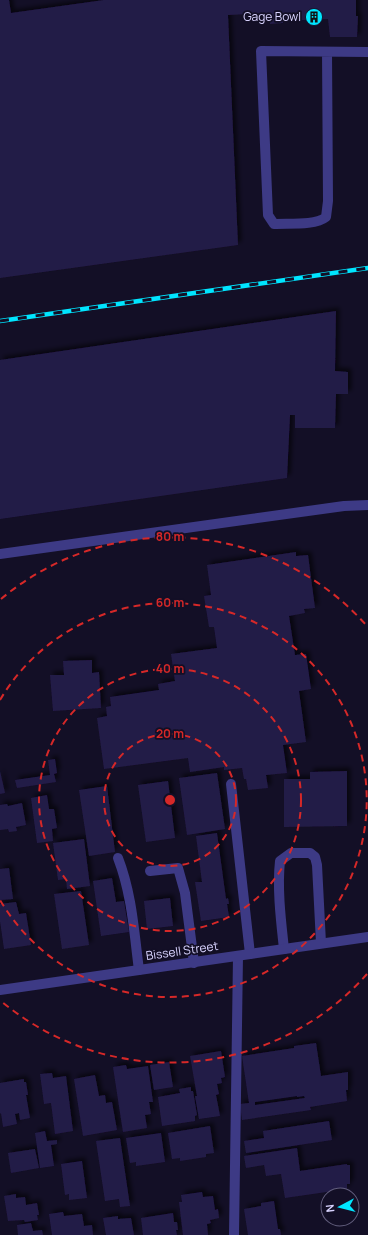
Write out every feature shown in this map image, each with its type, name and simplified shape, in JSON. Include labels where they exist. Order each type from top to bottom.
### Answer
[{"type":"street","points":[[327,52],[328,201],[326,218],[322,221],[313,223],[274,224],[268,215],[261,51],[368,52]]},
{"type":"street","points":[[0,554],[344,506],[368,505]]},
{"type":"street","points":[[231,784],[250,954]]},
{"type":"street","points":[[284,949],[281,927],[279,872],[280,862],[291,854],[310,853],[316,861],[322,943]]},
{"type":"street","points":[[118,858],[126,882],[131,908],[139,970]]},
{"type":"street","points":[[150,871],[178,868],[185,893],[194,962]]},
{"type":"street","name":"Bissell Street","points":[[0,990],[368,937]]},
{"type":"street","points":[[234,1235],[238,956]]},
{"type":"building","points":[[0,0],[9,0],[11,13],[104,0],[356,0],[356,16],[358,16],[357,37],[330,37],[328,19],[283,21],[283,23],[270,24],[269,13],[228,15],[238,245],[0,278]]},
{"type":"building","points":[[336,311],[335,371],[348,372],[348,394],[336,394],[335,428],[295,428],[295,415],[290,415],[287,478],[0,519],[0,360]]},
{"type":"building","points":[[296,552],[296,556],[308,555],[315,608],[304,609],[305,613],[289,616],[295,655],[306,654],[311,689],[299,691],[306,742],[283,745],[287,773],[266,775],[268,788],[248,790],[242,768],[224,770],[224,767],[190,772],[188,758],[104,769],[97,718],[107,716],[106,707],[111,706],[110,697],[159,690],[158,684],[175,681],[171,654],[217,648],[214,627],[209,627],[204,596],[211,595],[207,565]]},
{"type":"building","points":[[92,660],[92,673],[99,672],[101,708],[53,711],[50,675],[64,675],[63,661]]},
{"type":"building","points":[[55,759],[57,773],[54,774],[56,782],[17,788],[15,780],[50,775],[48,760]]},
{"type":"building","points":[[0,771],[5,793],[0,794]]},
{"type":"building","points":[[347,771],[347,826],[284,827],[284,779],[310,779],[310,772]]},
{"type":"building","points":[[217,773],[225,829],[187,835],[179,778]]},
{"type":"building","points":[[168,781],[175,838],[146,842],[138,785]]},
{"type":"building","points":[[107,786],[115,852],[89,856],[79,790]]},
{"type":"building","points":[[47,795],[49,809],[54,809],[57,828],[52,829],[53,841],[37,843],[31,798]]},
{"type":"building","points":[[22,803],[26,825],[16,827],[17,831],[9,832],[8,829],[0,830],[0,805],[7,804],[8,806]]},
{"type":"building","points":[[217,833],[226,899],[228,898],[229,904],[227,904],[229,917],[201,921],[195,882],[202,882],[196,836]]},
{"type":"building","points":[[84,839],[90,886],[67,889],[66,879],[58,880],[53,843]]},
{"type":"building","points":[[9,868],[13,899],[0,900],[0,869]]},
{"type":"building","points":[[112,878],[116,902],[124,901],[129,932],[101,936],[93,881]]},
{"type":"building","points":[[81,891],[89,945],[62,949],[54,894]]},
{"type":"building","points":[[170,898],[173,926],[147,929],[144,901]]},
{"type":"building","points":[[16,902],[19,914],[26,913],[31,945],[4,949],[0,921],[0,904]]},
{"type":"building","points":[[316,1043],[321,1076],[348,1072],[348,1090],[346,1090],[347,1101],[310,1107],[311,1110],[242,1120],[240,1104],[249,1103],[242,1056],[294,1048],[294,1046]],"holes":[[[304,1096],[305,1098],[255,1105],[255,1102]]]},
{"type":"building","points":[[221,1051],[225,1077],[221,1078],[222,1083],[217,1084],[219,1094],[216,1095],[220,1116],[199,1119],[195,1096],[197,1096],[190,1056]]},
{"type":"building","points":[[169,1062],[173,1087],[154,1090],[150,1065]]},
{"type":"building","points":[[126,1065],[127,1069],[148,1066],[153,1102],[149,1102],[151,1114],[145,1115],[147,1128],[123,1132],[113,1067]]},
{"type":"building","points":[[52,1073],[53,1078],[66,1076],[73,1131],[55,1134],[51,1103],[44,1104],[40,1074]]},
{"type":"building","points":[[95,1075],[99,1096],[105,1095],[106,1103],[112,1102],[117,1130],[83,1136],[74,1079]]},
{"type":"building","points":[[24,1079],[24,1082],[26,1082],[28,1095],[26,1095],[30,1118],[20,1120],[19,1113],[15,1114],[17,1124],[3,1127],[1,1113],[0,1114],[0,1083]]},
{"type":"building","points":[[191,1087],[197,1115],[195,1116],[195,1121],[162,1126],[158,1097],[180,1093],[179,1089]]},
{"type":"building","points":[[329,1121],[332,1140],[246,1153],[244,1141],[264,1138],[263,1131]]},
{"type":"building","points":[[210,1126],[214,1153],[206,1154],[206,1157],[180,1161],[180,1158],[172,1159],[168,1133]]},
{"type":"building","points":[[45,1131],[47,1141],[57,1140],[57,1144],[51,1145],[54,1166],[40,1168],[35,1133]]},
{"type":"building","points":[[161,1133],[165,1162],[136,1166],[136,1162],[130,1163],[126,1138]]},
{"type":"building","points":[[120,1138],[130,1206],[120,1207],[119,1199],[105,1201],[96,1141]]},
{"type":"building","points":[[297,1148],[300,1171],[347,1164],[350,1165],[350,1184],[347,1184],[347,1187],[320,1187],[320,1193],[285,1198],[281,1174],[266,1176],[264,1165],[246,1168],[244,1156]]},
{"type":"building","points":[[35,1149],[39,1168],[11,1173],[8,1153]]},
{"type":"building","points":[[82,1161],[87,1198],[69,1200],[69,1194],[65,1195],[61,1164]]},
{"type":"building","points":[[202,1192],[203,1197],[213,1196],[215,1210],[218,1209],[219,1218],[210,1220],[211,1223],[207,1224],[208,1235],[183,1235],[179,1202],[182,1202],[181,1195]]},
{"type":"building","points":[[16,1194],[16,1198],[25,1197],[26,1205],[37,1203],[39,1215],[37,1215],[38,1220],[25,1222],[24,1220],[8,1221],[4,1196]]},
{"type":"building","points":[[274,1201],[278,1229],[280,1229],[281,1235],[248,1235],[244,1209],[261,1206],[261,1203]]},
{"type":"building","points":[[63,1212],[64,1216],[82,1214],[84,1226],[92,1225],[93,1235],[52,1235],[49,1214]]},
{"type":"building","points":[[173,1213],[174,1222],[177,1222],[177,1235],[143,1235],[141,1218]]},
{"type":"building","points":[[118,1216],[118,1219],[131,1218],[134,1235],[106,1235],[103,1218]]},
{"type":"building","points":[[31,1223],[33,1231],[42,1230],[43,1235],[18,1235],[17,1225]]},
{"type":"railway","points":[[0,321],[368,268]]},
{"type":"place","name":"Gage Bowl","points":[[314,17]]}]
